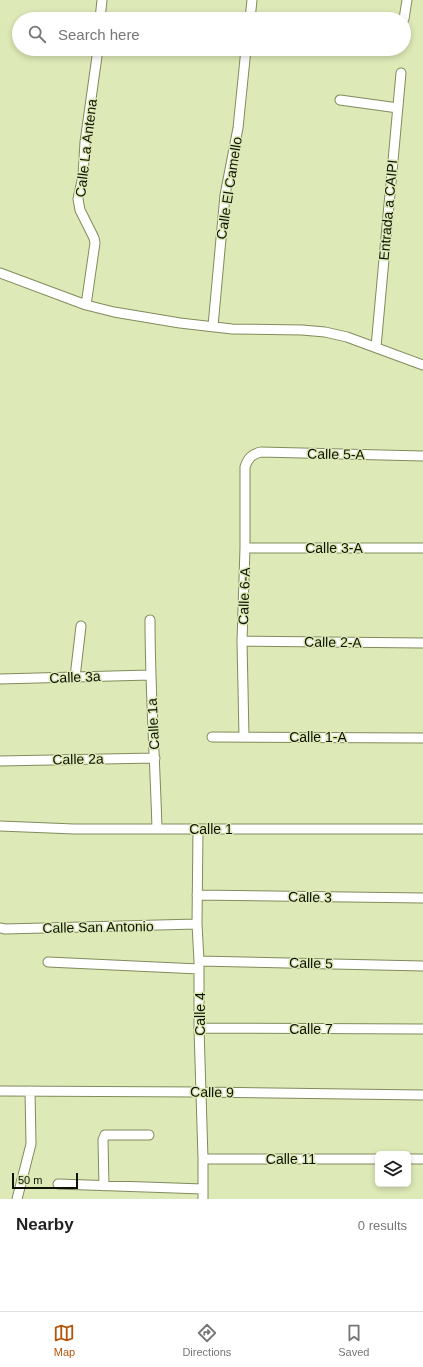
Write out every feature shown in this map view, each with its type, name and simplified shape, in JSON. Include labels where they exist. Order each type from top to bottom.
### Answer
[{"type":"street","points":[[101,12],[102,0]]},
{"type":"street","points":[[251,12],[252,0]]},
{"type":"street","points":[[405,12],[407,0]]},
{"type":"street","name":"Calle La Antena","points":[[86,305],[94,238],[80,210],[78,199],[83,176],[85,142],[98,56]]},
{"type":"street","name":"Calle El Camello","points":[[213,326],[225,195],[238,128],[245,56]]},
{"type":"street","name":"Entrada a CAIPI","points":[[376,347],[401,73]]},
{"type":"street","points":[[340,100],[398,108]]},
{"type":"street","points":[[0,273],[86,305],[114,312],[180,323],[232,329],[302,330],[325,332],[347,337],[423,365]]},
{"type":"street","name":"Calle 5-A","points":[[251,456],[261,452],[423,456]]},
{"type":"street","name":"Calle 6-A","points":[[244,737],[242,641],[245,548],[245,467],[251,456]]},
{"type":"street","name":"Calle 3-A","points":[[245,548],[423,548]]},
{"type":"street","name":"Calle 1a","points":[[150,620],[150,676],[155,758],[157,829]]},
{"type":"street","points":[[75,678],[81,626]]},
{"type":"street","name":"Calle 2-A","points":[[242,641],[423,643]]},
{"type":"street","name":"Calle 3a","points":[[0,679],[150,676]]},
{"type":"street","name":"Calle 1-A","points":[[212,737],[423,738]]},
{"type":"street","name":"Calle 2a","points":[[0,760],[155,758]]},
{"type":"street","name":"Calle 1","points":[[0,826],[74,829],[423,829]]},
{"type":"street","name":"Calle 4","points":[[198,828],[197,924],[203,1199]]},
{"type":"street","name":"Calle 3","points":[[197,895],[423,898]]},
{"type":"street","name":"Calle San Antonio","points":[[0,928],[197,924]]},
{"type":"street","name":"Calle 5","points":[[48,962],[199,965],[423,966]]},
{"type":"street","name":"Calle 7","points":[[199,1028],[423,1029]]},
{"type":"street","points":[[17,1199],[31,1144],[30,1091]]},
{"type":"street","name":"Calle 9","points":[[0,1092],[201,1092],[423,1096]]},
{"type":"street","points":[[104,1186],[103,1140],[105,1136],[149,1135]]},
{"type":"street","name":"Calle 11","points":[[203,1159],[375,1159]]},
{"type":"street","points":[[411,1160],[423,1160]]},
{"type":"street","points":[[58,1184],[203,1189]]}]
